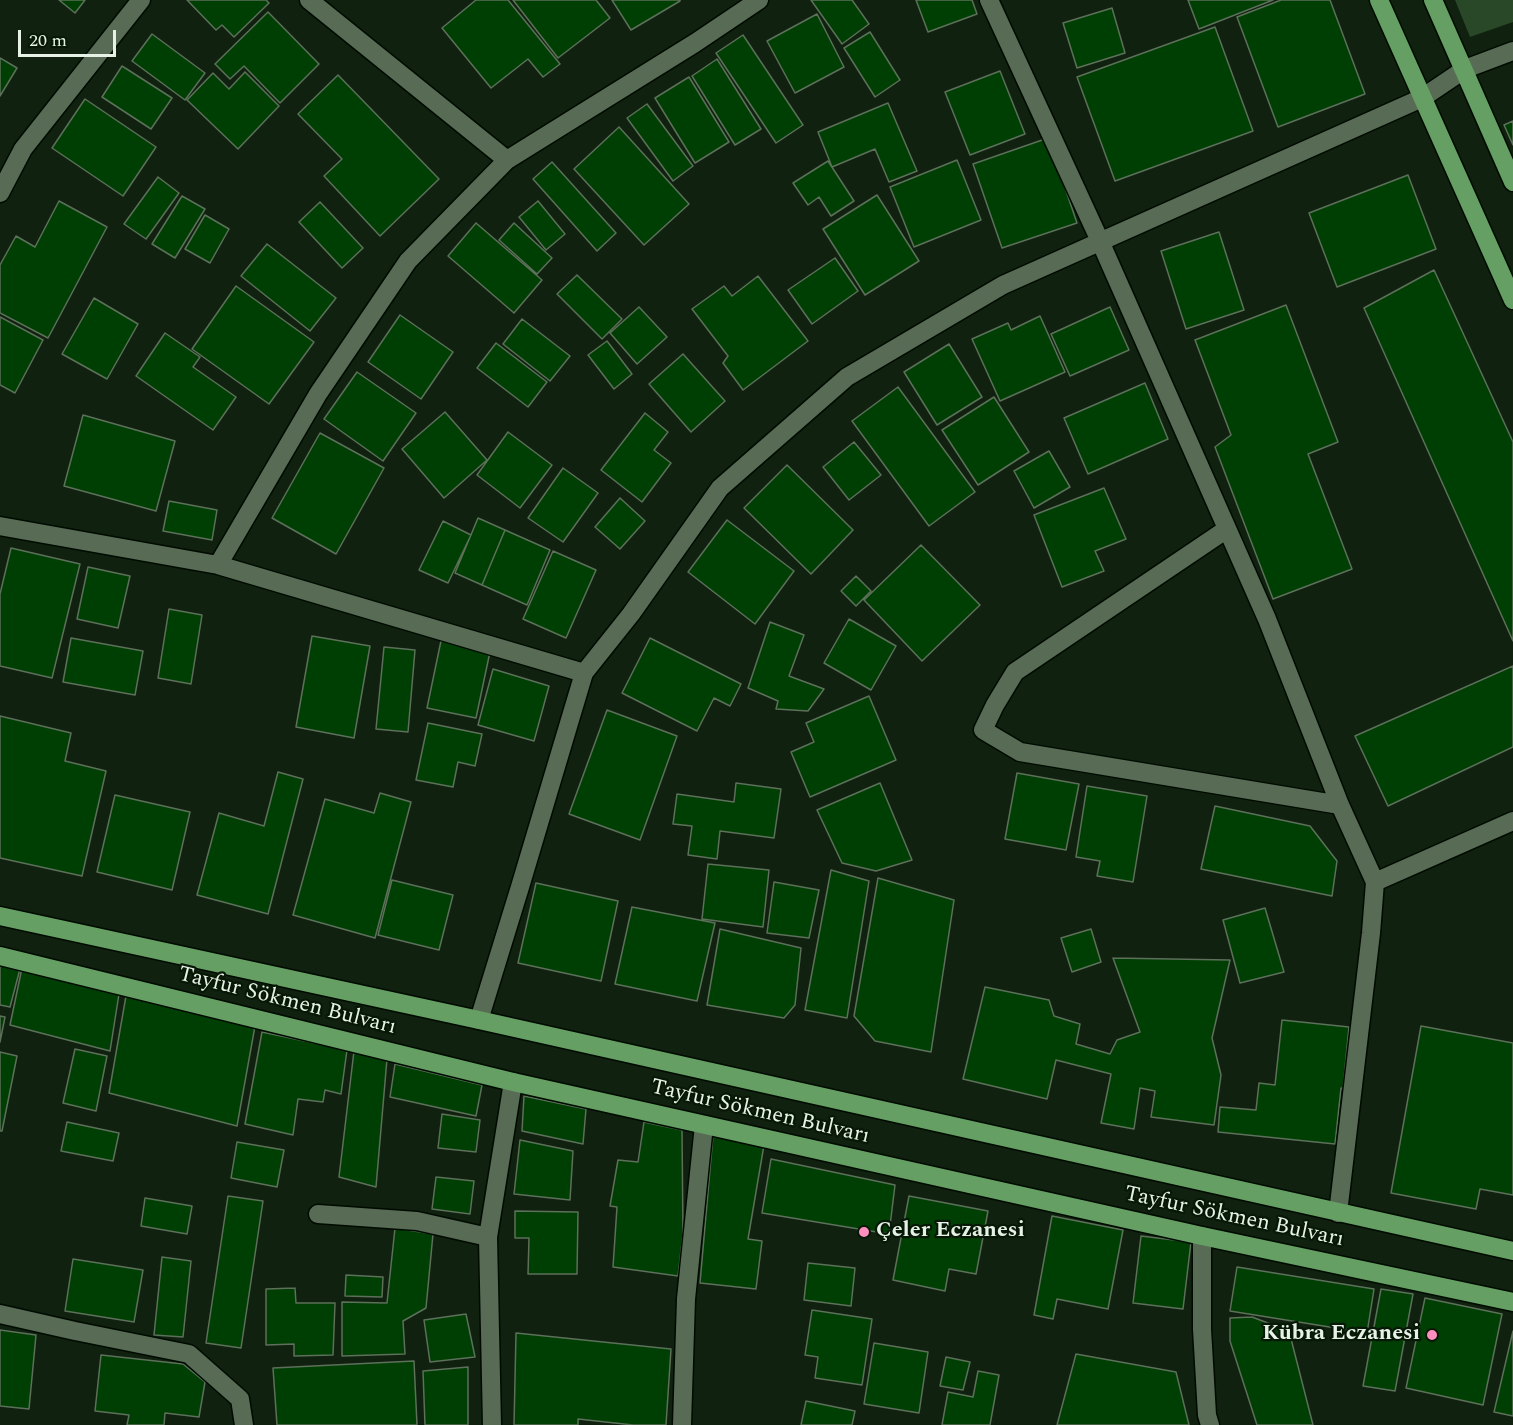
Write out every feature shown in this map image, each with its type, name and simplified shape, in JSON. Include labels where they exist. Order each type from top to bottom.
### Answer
[{"type":"main road","points":[[1378,0],[1513,300]]},
{"type":"main road","points":[[1433,0],[1513,182]]},
{"type":"main road","name":"Tayfur Sökmen Bulvarı","points":[[0,916],[479,1020],[1513,1251]]},
{"type":"main road","name":"Tayfur Sökmen Bulvarı","points":[[0,956],[513,1082],[1202,1236],[1513,1302]]},
{"type":"street","points":[[0,193],[23,149],[141,0]]},
{"type":"street","points":[[309,0],[507,160]]},
{"type":"street","points":[[218,566],[318,394],[408,261],[507,160],[695,43],[759,0]]},
{"type":"street","points":[[989,0],[1100,241],[1267,619],[1340,805],[1375,882],[1338,1213]]},
{"type":"street","points":[[479,1020],[584,673],[631,614],[720,488],[847,377],[1003,285],[1422,98],[1465,69],[1513,51]]},
{"type":"street","points":[[0,526],[218,566],[584,673]]},
{"type":"street","points":[[1227,529],[1015,672],[983,730],[1020,752],[1340,805]]},
{"type":"street","points":[[1375,882],[1513,821]]},
{"type":"street","points":[[492,1425],[488,1237],[513,1082]]},
{"type":"street","points":[[682,1425],[686,1299],[704,1125]]},
{"type":"street","points":[[318,1214],[417,1221],[488,1237]]},
{"type":"street","points":[[1202,1236],[1202,1329],[1207,1415],[1210,1425]]},
{"type":"street","points":[[0,1314],[189,1354],[240,1399],[244,1425]]},
{"type":"green space","points":[[1455,0],[1513,0],[1513,22],[1470,37]]},
{"type":"building","points":[[59,0],[85,0],[75,13]]},
{"type":"building","points":[[187,0],[266,0],[269,3],[234,37],[222,25],[216,30]]},
{"type":"building","points":[[476,0],[508,0],[560,64],[543,77],[528,59],[491,88],[442,28]]},
{"type":"building","points":[[513,0],[596,0],[610,18],[558,58]]},
{"type":"building","points":[[612,0],[680,0],[680,1],[631,30]]},
{"type":"building","points":[[811,0],[852,0],[869,24],[842,44]]},
{"type":"building","points":[[916,0],[972,0],[977,14],[928,32]]},
{"type":"building","points":[[1188,0],[1273,0],[1199,29]]},
{"type":"building","points":[[1281,0],[1330,0],[1365,94],[1278,127],[1237,17]]},
{"type":"building","points":[[1112,8],[1125,53],[1077,68],[1063,23]]},
{"type":"building","points":[[268,12],[319,64],[280,103],[244,66],[230,79],[215,64]]},
{"type":"building","points":[[817,14],[844,67],[795,93],[767,41]]},
{"type":"building","points":[[1215,27],[1253,131],[1115,181],[1077,77]]},
{"type":"building","points":[[870,32],[900,80],[875,97],[844,48]]},
{"type":"building","points":[[152,34],[205,73],[185,100],[132,61]]},
{"type":"building","points":[[743,35],[803,125],[776,143],[716,53]]},
{"type":"building","points":[[0,58],[17,68],[0,96]]},
{"type":"building","points":[[717,59],[761,129],[735,145],[692,76]]},
{"type":"building","points":[[122,66],[172,98],[151,129],[102,97]]},
{"type":"building","points":[[1000,71],[1025,134],[970,155],[945,92]]},
{"type":"building","points":[[245,72],[279,106],[238,149],[187,100],[213,73],[229,89]]},
{"type":"building","points":[[338,75],[439,179],[380,236],[324,176],[342,159],[298,114]]},
{"type":"building","points":[[689,77],[729,142],[695,163],[655,98]]},
{"type":"building","points":[[85,99],[156,147],[123,196],[52,148]]},
{"type":"building","points":[[888,103],[917,171],[889,182],[875,149],[832,167],[818,132]]},
{"type":"building","points":[[647,104],[693,166],[673,181],[627,118]]},
{"type":"building","points":[[1513,121],[1513,145],[1504,125]]},
{"type":"building","points":[[619,127],[689,204],[644,245],[574,169]]},
{"type":"building","points":[[1048,138],[1077,223],[1002,248],[973,164]]},
{"type":"building","points":[[957,160],[981,220],[914,247],[890,187]]},
{"type":"building","points":[[828,161],[854,201],[831,216],[819,197],[808,205],[793,183]]},
{"type":"building","points":[[552,162],[616,233],[597,251],[533,179]]},
{"type":"building","points":[[1408,175],[1436,249],[1337,287],[1309,213]]},
{"type":"building","points":[[158,177],[179,193],[146,239],[124,224]]},
{"type":"building","points":[[877,195],[919,261],[865,295],[823,229]]},
{"type":"building","points":[[182,196],[205,209],[175,258],[152,244]]},
{"type":"building","points":[[59,201],[107,227],[48,338],[0,313],[0,265],[16,236],[35,247]]},
{"type":"building","points":[[538,201],[565,234],[546,250],[519,217]]},
{"type":"building","points":[[320,202],[363,248],[342,268],[299,222]]},
{"type":"building","points":[[205,215],[229,229],[210,263],[185,249]]},
{"type":"building","points":[[476,223],[542,280],[514,313],[448,256]]},
{"type":"building","points":[[514,223],[552,258],[537,274],[499,240]]},
{"type":"building","points":[[1219,232],[1244,310],[1186,329],[1161,251]]},
{"type":"building","points":[[267,244],[336,298],[310,331],[241,276]]},
{"type":"building","points":[[835,258],[858,291],[812,324],[788,290]]},
{"type":"building","points":[[1434,270],[1513,442],[1513,641],[1364,308]]},
{"type":"building","points":[[577,275],[622,319],[602,339],[557,294]]},
{"type":"building","points":[[758,276],[808,341],[743,390],[723,363],[728,356],[692,309],[724,286],[732,296]]},
{"type":"building","points":[[236,286],[314,342],[269,404],[192,349]]},
{"type":"building","points":[[94,298],[138,324],[107,379],[62,354]]},
{"type":"building","points":[[1286,305],[1338,442],[1308,454],[1352,569],[1273,599],[1215,447],[1231,435],[1195,340]]},
{"type":"building","points":[[639,307],[667,337],[637,364],[610,333]]},
{"type":"building","points":[[1110,307],[1129,350],[1070,376],[1051,334]]},
{"type":"building","points":[[400,315],[453,352],[421,399],[368,362]]},
{"type":"building","points":[[1040,316],[1065,372],[1000,401],[972,339],[1008,323],[1011,330]]},
{"type":"building","points":[[0,317],[43,340],[15,393],[0,385]]},
{"type":"building","points":[[522,319],[570,356],[550,381],[503,344]]},
{"type":"building","points":[[165,333],[200,357],[193,367],[236,397],[213,430],[136,376]]},
{"type":"building","points":[[607,341],[632,374],[614,389],[588,355]]},
{"type":"building","points":[[496,343],[547,382],[528,407],[477,368]]},
{"type":"building","points":[[949,344],[982,397],[937,425],[904,372]]},
{"type":"building","points":[[683,354],[725,401],[691,432],[649,384]]},
{"type":"building","points":[[357,372],[416,413],[383,461],[324,419]]},
{"type":"building","points":[[1145,383],[1168,439],[1088,474],[1064,418]]},
{"type":"building","points":[[898,387],[975,492],[929,526],[852,421]]},
{"type":"building","points":[[994,397],[1029,452],[978,485],[942,430]]},
{"type":"building","points":[[445,412],[487,460],[444,498],[402,449]]},
{"type":"building","points":[[645,413],[668,432],[654,450],[671,463],[642,502],[601,470]]},
{"type":"building","points":[[83,415],[175,441],[156,511],[64,486]]},
{"type":"building","points":[[508,432],[552,465],[520,508],[477,475]]},
{"type":"building","points":[[320,433],[384,468],[336,554],[272,518]]},
{"type":"building","points":[[854,442],[881,475],[849,500],[823,467]]},
{"type":"building","points":[[1049,451],[1070,487],[1034,508],[1014,471]]},
{"type":"building","points":[[787,465],[853,530],[811,574],[744,508]]},
{"type":"building","points":[[563,468],[598,493],[563,542],[528,518]]},
{"type":"building","points":[[1104,488],[1126,539],[1095,551],[1104,571],[1062,587],[1034,515]]},
{"type":"building","points":[[620,498],[645,521],[620,549],[595,527]]},
{"type":"building","points":[[169,501],[217,510],[212,540],[163,531]]},
{"type":"building","points":[[478,518],[505,530],[482,585],[455,573]]},
{"type":"building","points":[[727,520],[794,571],[755,624],[688,572]]},
{"type":"building","points":[[443,521],[471,535],[448,583],[419,570]]},
{"type":"building","points":[[505,530],[550,550],[527,605],[482,585]]},
{"type":"building","points":[[921,545],[980,605],[922,661],[864,600]]},
{"type":"building","points":[[11,548],[80,564],[52,678],[0,666],[0,594]]},
{"type":"building","points":[[553,551],[596,570],[566,638],[523,619]]},
{"type":"building","points":[[88,567],[130,576],[118,628],[77,619]]},
{"type":"building","points":[[856,576],[871,591],[856,606],[841,591]]},
{"type":"building","points":[[169,609],[202,615],[191,684],[158,678]]},
{"type":"building","points":[[849,619],[896,646],[871,690],[824,663]]},
{"type":"building","points":[[770,622],[804,635],[789,676],[824,689],[808,711],[776,709],[778,701],[748,688]]},
{"type":"building","points":[[312,636],[370,646],[354,738],[296,727]]},
{"type":"building","points":[[442,636],[491,647],[476,718],[427,708]]},
{"type":"building","points":[[71,638],[143,651],[135,695],[63,682]]},
{"type":"building","points":[[650,638],[741,684],[730,706],[714,698],[697,731],[622,693]]},
{"type":"building","points":[[384,647],[415,650],[408,732],[376,729]]},
{"type":"building","points":[[1513,666],[1513,747],[1388,806],[1355,736]]},
{"type":"building","points":[[493,669],[549,686],[534,741],[478,725]]},
{"type":"building","points":[[869,696],[896,760],[810,797],[791,752],[814,742],[806,723]]},
{"type":"building","points":[[607,710],[677,736],[640,840],[569,814]]},
{"type":"building","points":[[0,716],[71,733],[65,761],[106,771],[82,876],[0,858]]},
{"type":"building","points":[[428,723],[482,734],[475,766],[458,762],[453,787],[416,780]]},
{"type":"building","points":[[278,772],[303,779],[268,914],[197,895],[219,813],[264,826]]},
{"type":"building","points":[[1017,773],[1079,784],[1066,850],[1005,839]]},
{"type":"building","points":[[736,783],[781,789],[774,838],[720,831],[717,859],[688,855],[692,826],[673,824],[677,794],[734,802]]},
{"type":"building","points":[[880,783],[912,860],[876,871],[842,863],[817,810]]},
{"type":"building","points":[[1087,786],[1147,796],[1133,882],[1097,876],[1100,861],[1076,857]]},
{"type":"building","points":[[380,793],[411,802],[375,938],[293,915],[325,799],[374,813]]},
{"type":"building","points":[[115,795],[190,812],[172,890],[97,872]]},
{"type":"building","points":[[1215,806],[1310,826],[1337,861],[1332,896],[1201,869]]},
{"type":"building","points":[[708,864],[769,870],[763,927],[702,919]]},
{"type":"building","points":[[831,870],[869,881],[847,1018],[805,1010]]},
{"type":"building","points":[[878,878],[954,900],[931,1052],[875,1041],[854,1016]]},
{"type":"building","points":[[392,880],[453,895],[439,950],[378,935]]},
{"type":"building","points":[[774,882],[819,890],[809,938],[767,933]]},
{"type":"building","points":[[536,883],[618,901],[601,981],[518,963]]},
{"type":"building","points":[[632,907],[715,923],[697,1001],[615,984]]},
{"type":"building","points":[[1265,908],[1284,972],[1240,983],[1223,920]]},
{"type":"building","points":[[720,929],[801,948],[795,1005],[784,1018],[707,1005]]},
{"type":"building","points":[[1091,929],[1101,962],[1072,972],[1061,938]]},
{"type":"building","points":[[1113,958],[1230,960],[1212,1038],[1221,1075],[1214,1125],[1151,1117],[1155,1091],[1140,1088],[1134,1129],[1101,1123],[1111,1074],[1056,1060],[1047,1099],[963,1079],[985,987],[1049,1000],[1054,1016],[1080,1024],[1076,1044],[1110,1054],[1117,1040],[1140,1032]]},
{"type":"building","points":[[0,964],[20,969],[10,1007],[0,1005]]},
{"type":"building","points":[[22,968],[119,994],[110,1051],[10,1025]]},
{"type":"building","points":[[126,996],[255,1026],[237,1126],[109,1093]]},
{"type":"building","points":[[0,1016],[5,1017],[0,1042]]},
{"type":"building","points":[[1282,1020],[1349,1027],[1335,1144],[1218,1132],[1220,1107],[1256,1110],[1259,1083],[1275,1085]]},
{"type":"building","points":[[1421,1026],[1513,1043],[1513,1195],[1480,1189],[1476,1209],[1391,1193]]},
{"type":"building","points":[[262,1032],[347,1050],[341,1094],[325,1090],[323,1102],[298,1099],[293,1135],[245,1124]]},
{"type":"building","points":[[75,1049],[107,1056],[96,1111],[63,1103]]},
{"type":"building","points":[[354,1051],[387,1059],[376,1187],[339,1177]]},
{"type":"building","points":[[0,1052],[17,1056],[2,1131],[0,1131]]},
{"type":"building","points":[[395,1064],[482,1085],[476,1116],[390,1097]]},
{"type":"building","points":[[524,1096],[586,1109],[583,1144],[522,1131]]},
{"type":"building","points":[[442,1114],[480,1120],[476,1152],[438,1148]]},
{"type":"building","points":[[67,1122],[119,1133],[113,1161],[61,1151]]},
{"type":"building","points":[[644,1122],[682,1130],[683,1234],[678,1276],[613,1267],[617,1207],[610,1206],[618,1160],[638,1162]]},
{"type":"building","points":[[713,1135],[764,1145],[748,1239],[762,1241],[756,1289],[700,1283]]},
{"type":"building","points":[[520,1140],[573,1151],[570,1200],[514,1194]]},
{"type":"building","points":[[237,1142],[284,1150],[277,1187],[231,1178]]},
{"type":"building","points":[[771,1159],[895,1185],[889,1234],[762,1213]]},
{"type":"building","points":[[436,1177],[474,1181],[470,1214],[432,1209]]},
{"type":"building","points":[[228,1196],[263,1201],[241,1348],[206,1343]]},
{"type":"building","points":[[909,1196],[988,1211],[976,1274],[949,1269],[945,1291],[893,1280]]},
{"type":"building","points":[[145,1198],[192,1206],[187,1234],[141,1226]]},
{"type":"building","points":[[515,1211],[578,1212],[577,1274],[528,1274],[529,1238],[515,1238]]},
{"type":"building","points":[[1052,1216],[1123,1230],[1108,1309],[1057,1299],[1053,1319],[1034,1315]]},
{"type":"building","points":[[395,1228],[433,1234],[426,1308],[403,1321],[405,1354],[342,1356],[342,1302],[387,1303]]},
{"type":"building","points":[[1141,1236],[1191,1242],[1183,1309],[1133,1303]]},
{"type":"building","points":[[162,1257],[191,1261],[183,1337],[154,1335]]},
{"type":"building","points":[[73,1259],[143,1270],[134,1322],[65,1311]]},
{"type":"building","points":[[808,1263],[855,1268],[851,1306],[804,1300]]},
{"type":"building","points":[[1237,1267],[1374,1289],[1367,1333],[1230,1311]]},
{"type":"building","points":[[346,1275],[383,1277],[382,1297],[345,1296]]},
{"type":"building","points":[[295,1288],[296,1303],[335,1303],[333,1355],[294,1356],[294,1344],[266,1345],[266,1289]]},
{"type":"building","points":[[1381,1289],[1413,1294],[1395,1391],[1363,1386]]},
{"type":"building","points":[[1425,1298],[1502,1314],[1483,1405],[1406,1388]]},
{"type":"building","points":[[812,1310],[872,1319],[862,1385],[815,1378],[818,1357],[805,1355]]},
{"type":"building","points":[[466,1314],[475,1357],[430,1362],[424,1320]]},
{"type":"building","points":[[1252,1317],[1289,1331],[1313,1425],[1257,1425],[1230,1341],[1230,1318]]},
{"type":"building","points":[[0,1330],[36,1335],[29,1409],[0,1406]]},
{"type":"building","points":[[1513,1331],[1513,1416],[1494,1412]]},
{"type":"building","points":[[516,1333],[671,1349],[666,1425],[633,1425],[578,1419],[578,1425],[514,1425]]},
{"type":"building","points":[[874,1343],[928,1352],[919,1413],[864,1404]]},
{"type":"building","points":[[1076,1354],[1176,1372],[1189,1425],[1057,1425]]},
{"type":"building","points":[[101,1355],[183,1364],[205,1382],[199,1417],[165,1413],[164,1425],[127,1425],[129,1415],[95,1411]]},
{"type":"building","points":[[946,1357],[970,1362],[963,1390],[940,1386]]},
{"type":"building","points":[[414,1361],[417,1425],[277,1425],[273,1368]]},
{"type":"building","points":[[468,1367],[468,1425],[425,1425],[423,1371]]},
{"type":"building","points":[[978,1371],[999,1375],[990,1425],[942,1425],[948,1392],[973,1397]]},
{"type":"building","points":[[806,1401],[855,1411],[852,1425],[801,1425]]},
{"type":"place","name":"Çeler Eczanesi","points":[[864,1232]]},
{"type":"place","name":"Kübra Eczanesi","points":[[1432,1335]]}]
